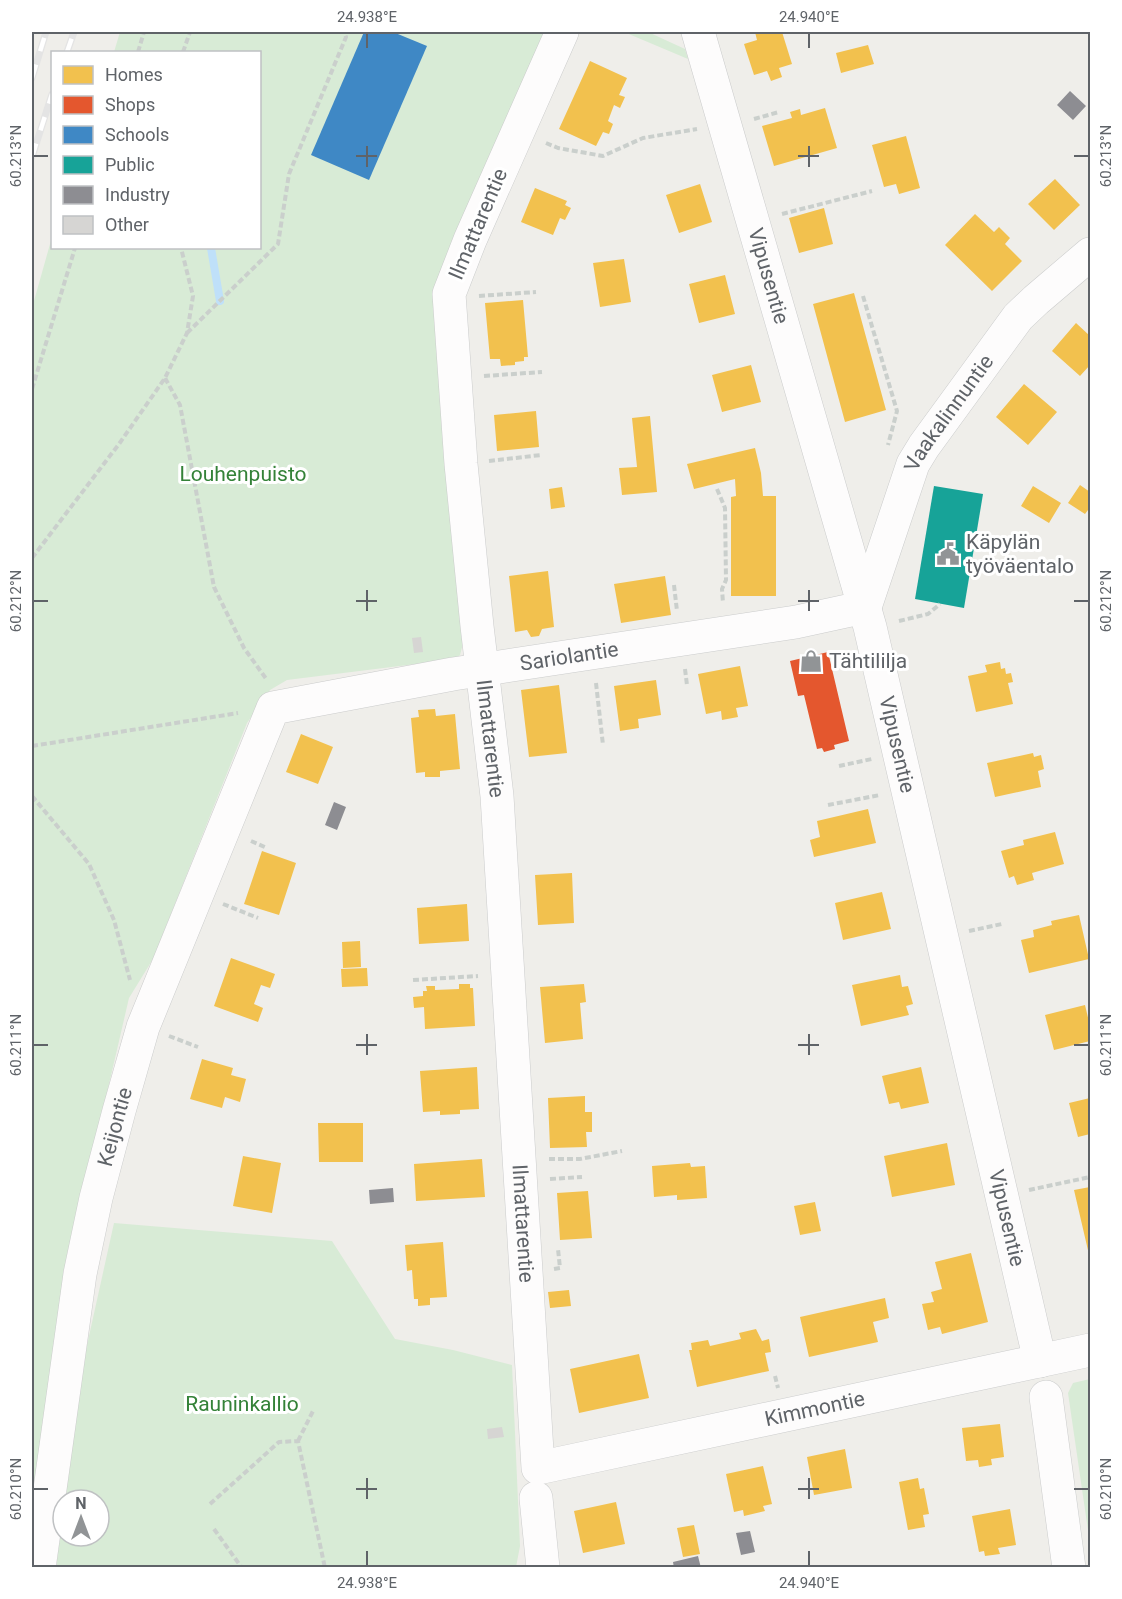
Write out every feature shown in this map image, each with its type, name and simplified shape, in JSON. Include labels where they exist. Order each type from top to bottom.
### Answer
[{"type":"street","name":"Ilmattarentie","points":[[543,1568],[497,796],[461,464],[449,294],[470,240],[562,32]]},
{"type":"street","name":"Vipusentie","points":[[698,32],[865,607],[1040,1361]]},
{"type":"street","name":"Vaakalinnuntie","points":[[865,607],[913,464],[924,446],[1018,317],[1090,254]]},
{"type":"street","name":"Sariolantie","points":[[273,708],[482,670],[796,622],[865,607]]},
{"type":"street","name":"Keijontie","points":[[39,1568],[80,1274],[96,1198],[143,1027],[273,708]]},
{"type":"street","name":"Kimmontie","points":[[537,1483],[1090,1350]]},
{"type":"street","points":[[1046,1397],[1069,1568]]},
{"type":"path","points":[[138,51],[144,32]]},
{"type":"path","points":[[183,51],[190,32]]},
{"type":"path","points":[[187,333],[278,244],[289,174],[345,38],[344,32]]},
{"type":"path","points":[[748,120],[779,112]]},
{"type":"path","points":[[539,141],[558,148],[603,156],[643,138],[707,127]]},
{"type":"path","points":[[752,222],[872,191]]},
{"type":"path","points":[[32,389],[75,249]]},
{"type":"path","points":[[32,558],[119,444],[165,378],[187,333],[194,296],[181,249]]},
{"type":"path","points":[[449,294],[461,297],[536,292]]},
{"type":"path","points":[[863,296],[897,411],[887,450]]},
{"type":"path","points":[[454,380],[542,372]]},
{"type":"path","points":[[32,746],[273,708],[270,684],[244,648],[214,587],[180,405],[165,378]]},
{"type":"path","points":[[461,464],[541,454]]},
{"type":"path","points":[[717,489],[725,508],[726,580],[722,589],[723,614],[727,633]]},
{"type":"path","points":[[895,622],[928,614],[940,604]]},
{"type":"path","points":[[593,654],[603,745]]},
{"type":"path","points":[[828,804],[908,789]]},
{"type":"path","points":[[32,796],[89,864],[114,920],[131,985]]},
{"type":"path","points":[[197,893],[258,918]]},
{"type":"path","points":[[413,980],[508,974]]},
{"type":"path","points":[[519,1160],[580,1158],[622,1151]]},
{"type":"path","points":[[1002,1197],[1090,1177]]},
{"type":"path","points":[[313,1411],[298,1441],[325,1568]]},
{"type":"path","points":[[210,1504],[279,1442],[298,1441]]},
{"type":"path","points":[[214,1529],[242,1568]]},
{"type":"green space","name":"Louhenpuisto","points":[[120,32],[547,32],[455,242],[465,636],[460,655],[456,659],[287,680],[270,690],[247,723],[153,959],[129,998],[103,1110],[32,1543],[32,308],[51,241],[51,249],[261,249],[261,51],[114,51]]},
{"type":"green space","points":[[624,32],[648,32],[685,49],[688,59]]},
{"type":"green space","name":"Rauninkallio","points":[[114,1223],[332,1241],[395,1339],[453,1350],[512,1365],[520,1546],[516,1567],[56,1568],[58,1548],[111,1548],[111,1488],[65,1488],[74,1404]]},
{"type":"green space","points":[[1090,1379],[1090,1544],[1068,1393],[1073,1383]]},
{"type":"building: Homes","points":[[755,32],[782,32],[792,64],[779,68],[782,77],[771,81],[767,71],[754,75],[744,44],[757,40]]},
{"type":"building: Homes","points":[[868,45],[874,64],[841,73],[836,53]]},
{"type":"building: Homes","points":[[590,61],[627,78],[619,95],[625,97],[620,108],[614,105],[608,121],[613,124],[609,134],[603,132],[596,146],[559,129]]},
{"type":"building: Homes","points":[[825,108],[837,148],[774,166],[762,126],[792,118],[790,112],[800,109],[801,115]]},
{"type":"building: Homes","points":[[906,136],[920,188],[899,194],[896,184],[884,187],[872,145]]},
{"type":"building: Homes","points":[[1055,179],[1080,205],[1054,230],[1028,204]]},
{"type":"building: Homes","points":[[700,184],[712,222],[679,233],[666,195]]},
{"type":"building: Homes","points":[[535,188],[567,201],[565,205],[571,208],[565,220],[560,218],[553,235],[521,222]]},
{"type":"building: Homes","points":[[824,208],[833,244],[799,253],[789,218]]},
{"type":"building: Homes","points":[[975,214],[994,232],[999,227],[1010,238],[1005,244],[1022,261],[992,291],[945,245]]},
{"type":"building: Homes","points":[[624,259],[631,302],[600,307],[593,263]]},
{"type":"building: Homes","points":[[725,275],[735,314],[699,323],[689,284]]},
{"type":"building: Homes","points":[[854,293],[886,410],[845,422],[813,304]]},
{"type":"building: Homes","points":[[523,300],[528,357],[524,357],[524,361],[515,362],[515,365],[501,366],[500,359],[490,359],[485,303]]},
{"type":"building: Homes","points":[[1076,323],[1090,336],[1090,365],[1080,376],[1052,351]]},
{"type":"building: Homes","points":[[751,365],[761,402],[722,412],[712,375]]},
{"type":"building: Homes","points":[[1024,384],[1057,412],[1028,445],[996,417]]},
{"type":"building: Homes","points":[[536,411],[539,447],[497,451],[494,415]]},
{"type":"building: Homes","points":[[650,416],[657,492],[622,495],[619,468],[637,467],[632,418]]},
{"type":"building: Homes","points":[[755,448],[761,473],[763,496],[776,496],[776,596],[731,596],[731,497],[736,496],[735,479],[694,489],[687,464]]},
{"type":"building: Homes","points":[[1080,485],[1090,492],[1090,511],[1088,510],[1085,514],[1068,503]]},
{"type":"building: Homes","points":[[1033,486],[1061,503],[1049,523],[1021,506]]},
{"type":"building: Homes","points":[[562,487],[565,507],[551,509],[549,489]]},
{"type":"building: Homes","points":[[548,571],[554,627],[542,629],[539,636],[531,637],[527,630],[515,632],[509,576]]},
{"type":"building: Homes","points":[[665,576],[671,615],[621,623],[614,584]]},
{"type":"building: Homes","points":[[1000,662],[1001,669],[1005,668],[1006,674],[1011,673],[1013,682],[1008,683],[1013,704],[976,712],[968,676],[987,672],[985,665]]},
{"type":"building: Homes","points":[[740,666],[748,706],[736,708],[738,717],[722,720],[721,711],[706,714],[698,674]]},
{"type":"building: Homes","points":[[656,680],[661,715],[638,719],[639,728],[620,731],[614,686]]},
{"type":"building: Homes","points":[[559,685],[567,753],[529,757],[521,690]]},
{"type":"building: Homes","points":[[435,709],[436,716],[455,714],[460,769],[440,771],[440,777],[425,777],[425,772],[416,773],[411,718],[419,717],[418,710]]},
{"type":"building: Homes","points":[[301,734],[333,747],[318,784],[286,772]]},
{"type":"building: Homes","points":[[1033,753],[1034,757],[1041,755],[1044,769],[1038,771],[1041,787],[995,797],[987,763]]},
{"type":"building: Homes","points":[[868,809],[876,843],[814,857],[810,840],[820,837],[817,821]]},
{"type":"building: Homes","points":[[1055,832],[1064,864],[1032,873],[1034,880],[1017,885],[1014,876],[1009,878],[1001,851],[1024,845],[1023,840]]},
{"type":"building: Homes","points":[[262,851],[296,863],[279,915],[244,904]]},
{"type":"building: Homes","points":[[572,873],[574,923],[538,925],[535,875]]},
{"type":"building: Homes","points":[[882,892],[891,929],[843,940],[835,903]]},
{"type":"building: Homes","points":[[467,904],[469,941],[419,944],[417,908]]},
{"type":"building: Homes","points":[[1079,915],[1089,959],[1029,973],[1021,940],[1034,937],[1033,930],[1052,925],[1051,921]]},
{"type":"building: Homes","points":[[360,941],[361,967],[343,968],[342,942]]},
{"type":"building: Homes","points":[[231,958],[275,974],[270,988],[261,985],[254,1004],[263,1008],[258,1022],[214,1006]]},
{"type":"building: Homes","points":[[367,968],[368,986],[342,987],[341,969]]},
{"type":"building: Homes","points":[[900,975],[902,987],[908,986],[913,1004],[906,1006],[909,1015],[861,1026],[852,985]]},
{"type":"building: Homes","points":[[459,984],[470,984],[470,988],[473,988],[475,1026],[425,1029],[424,1007],[414,1008],[413,997],[423,996],[423,991],[427,991],[426,986],[435,986],[435,990],[459,989]]},
{"type":"building: Homes","points":[[584,984],[586,1002],[580,1003],[583,1039],[545,1043],[540,987]]},
{"type":"building: Homes","points":[[1085,1005],[1090,1026],[1090,1041],[1054,1050],[1045,1015]]},
{"type":"building: Homes","points":[[202,1059],[233,1068],[231,1075],[246,1079],[240,1102],[225,1097],[222,1108],[190,1099]]},
{"type":"building: Homes","points":[[477,1067],[479,1109],[460,1110],[460,1114],[440,1115],[440,1111],[423,1112],[420,1071]]},
{"type":"building: Homes","points":[[921,1067],[929,1103],[901,1109],[899,1102],[889,1104],[882,1076]]},
{"type":"building: Homes","points":[[585,1096],[585,1112],[592,1112],[592,1132],[586,1132],[587,1147],[550,1148],[548,1098]]},
{"type":"building: Homes","points":[[1090,1098],[1090,1134],[1078,1137],[1069,1103]]},
{"type":"building: Homes","points":[[318,1123],[363,1123],[363,1162],[319,1162]]},
{"type":"building: Homes","points":[[947,1143],[955,1185],[892,1197],[884,1156]]},
{"type":"building: Homes","points":[[243,1156],[281,1163],[272,1213],[233,1206]]},
{"type":"building: Homes","points":[[482,1159],[485,1197],[416,1201],[414,1164]]},
{"type":"building: Homes","points":[[690,1163],[691,1167],[705,1166],[707,1198],[677,1200],[677,1195],[654,1197],[652,1166]]},
{"type":"building: Homes","points":[[1090,1187],[1090,1259],[1074,1190]]},
{"type":"building: Homes","points":[[588,1191],[592,1238],[560,1240],[557,1193]]},
{"type":"building: Homes","points":[[815,1202],[821,1231],[800,1235],[794,1206]]},
{"type":"building: Homes","points":[[443,1242],[447,1297],[430,1298],[430,1305],[418,1306],[418,1299],[414,1299],[412,1270],[407,1271],[405,1245]]},
{"type":"building: Homes","points":[[971,1253],[988,1322],[942,1334],[940,1327],[928,1330],[922,1304],[934,1302],[931,1292],[942,1289],[935,1262]]},
{"type":"building: Homes","points":[[569,1290],[571,1306],[550,1308],[548,1292]]},
{"type":"building: Homes","points":[[885,1298],[889,1318],[873,1322],[878,1342],[809,1357],[800,1317]]},
{"type":"building: Homes","points":[[756,1329],[762,1341],[769,1339],[771,1352],[765,1353],[769,1371],[697,1387],[689,1350],[692,1350],[691,1343],[708,1340],[710,1346],[741,1339],[739,1333]]},
{"type":"building: Homes","points":[[639,1354],[649,1398],[579,1413],[570,1369]]},
{"type":"building: Homes","points":[[1000,1424],[1004,1457],[991,1459],[992,1465],[979,1467],[978,1460],[966,1461],[962,1428]]},
{"type":"building: Homes","points":[[845,1449],[852,1488],[814,1495],[807,1457]]},
{"type":"building: Homes","points":[[763,1466],[772,1504],[763,1506],[765,1511],[744,1516],[743,1510],[734,1512],[726,1474]]},
{"type":"building: Homes","points":[[918,1478],[920,1489],[924,1488],[929,1514],[923,1515],[925,1527],[908,1530],[899,1482]]},
{"type":"building: Homes","points":[[616,1502],[625,1544],[583,1553],[574,1511]]},
{"type":"building: Homes","points":[[1010,1509],[1016,1545],[998,1548],[1000,1554],[985,1556],[984,1551],[979,1552],[972,1516]]},
{"type":"building: Homes","points":[[694,1525],[700,1554],[683,1557],[677,1528]]},
{"type":"building: Shops","points":[[828,652],[849,741],[834,745],[835,749],[824,752],[822,748],[817,749],[804,695],[798,696],[790,661]]},
{"type":"building: Schools","points":[[364,32],[393,32],[427,46],[369,180],[311,155]]},
{"type":"building: Public","name":"Käpylän työväentalo","points":[[934,486],[983,494],[964,608],[915,599]]},
{"type":"building: Industry","points":[[1070,91],[1086,106],[1073,120],[1057,105]]},
{"type":"building: Industry","points":[[334,802],[346,807],[337,830],[325,825]]},
{"type":"building: Industry","points":[[393,1188],[394,1202],[370,1204],[369,1190]]},
{"type":"building: Industry","points":[[750,1531],[755,1552],[741,1555],[736,1533]]},
{"type":"building: Industry","points":[[698,1556],[701,1568],[674,1568],[673,1562]]},
{"type":"building: Other","points":[[421,637],[423,652],[414,653],[412,638]]},
{"type":"building: Other","points":[[502,1427],[504,1437],[488,1439],[487,1429]]},
{"type":"waterway","points":[[211,249],[220,301]]},
{"type":"railway","points":[[32,78],[46,32]]},
{"type":"railway","points":[[67,51],[74,32]]},
{"type":"railway","points":[[32,157],[51,97]]},
{"type":"place","name":"Käpylän työväentalo","points":[[948,554]]},
{"type":"place","name":"Tähtililja","points":[[811,661]]}]
